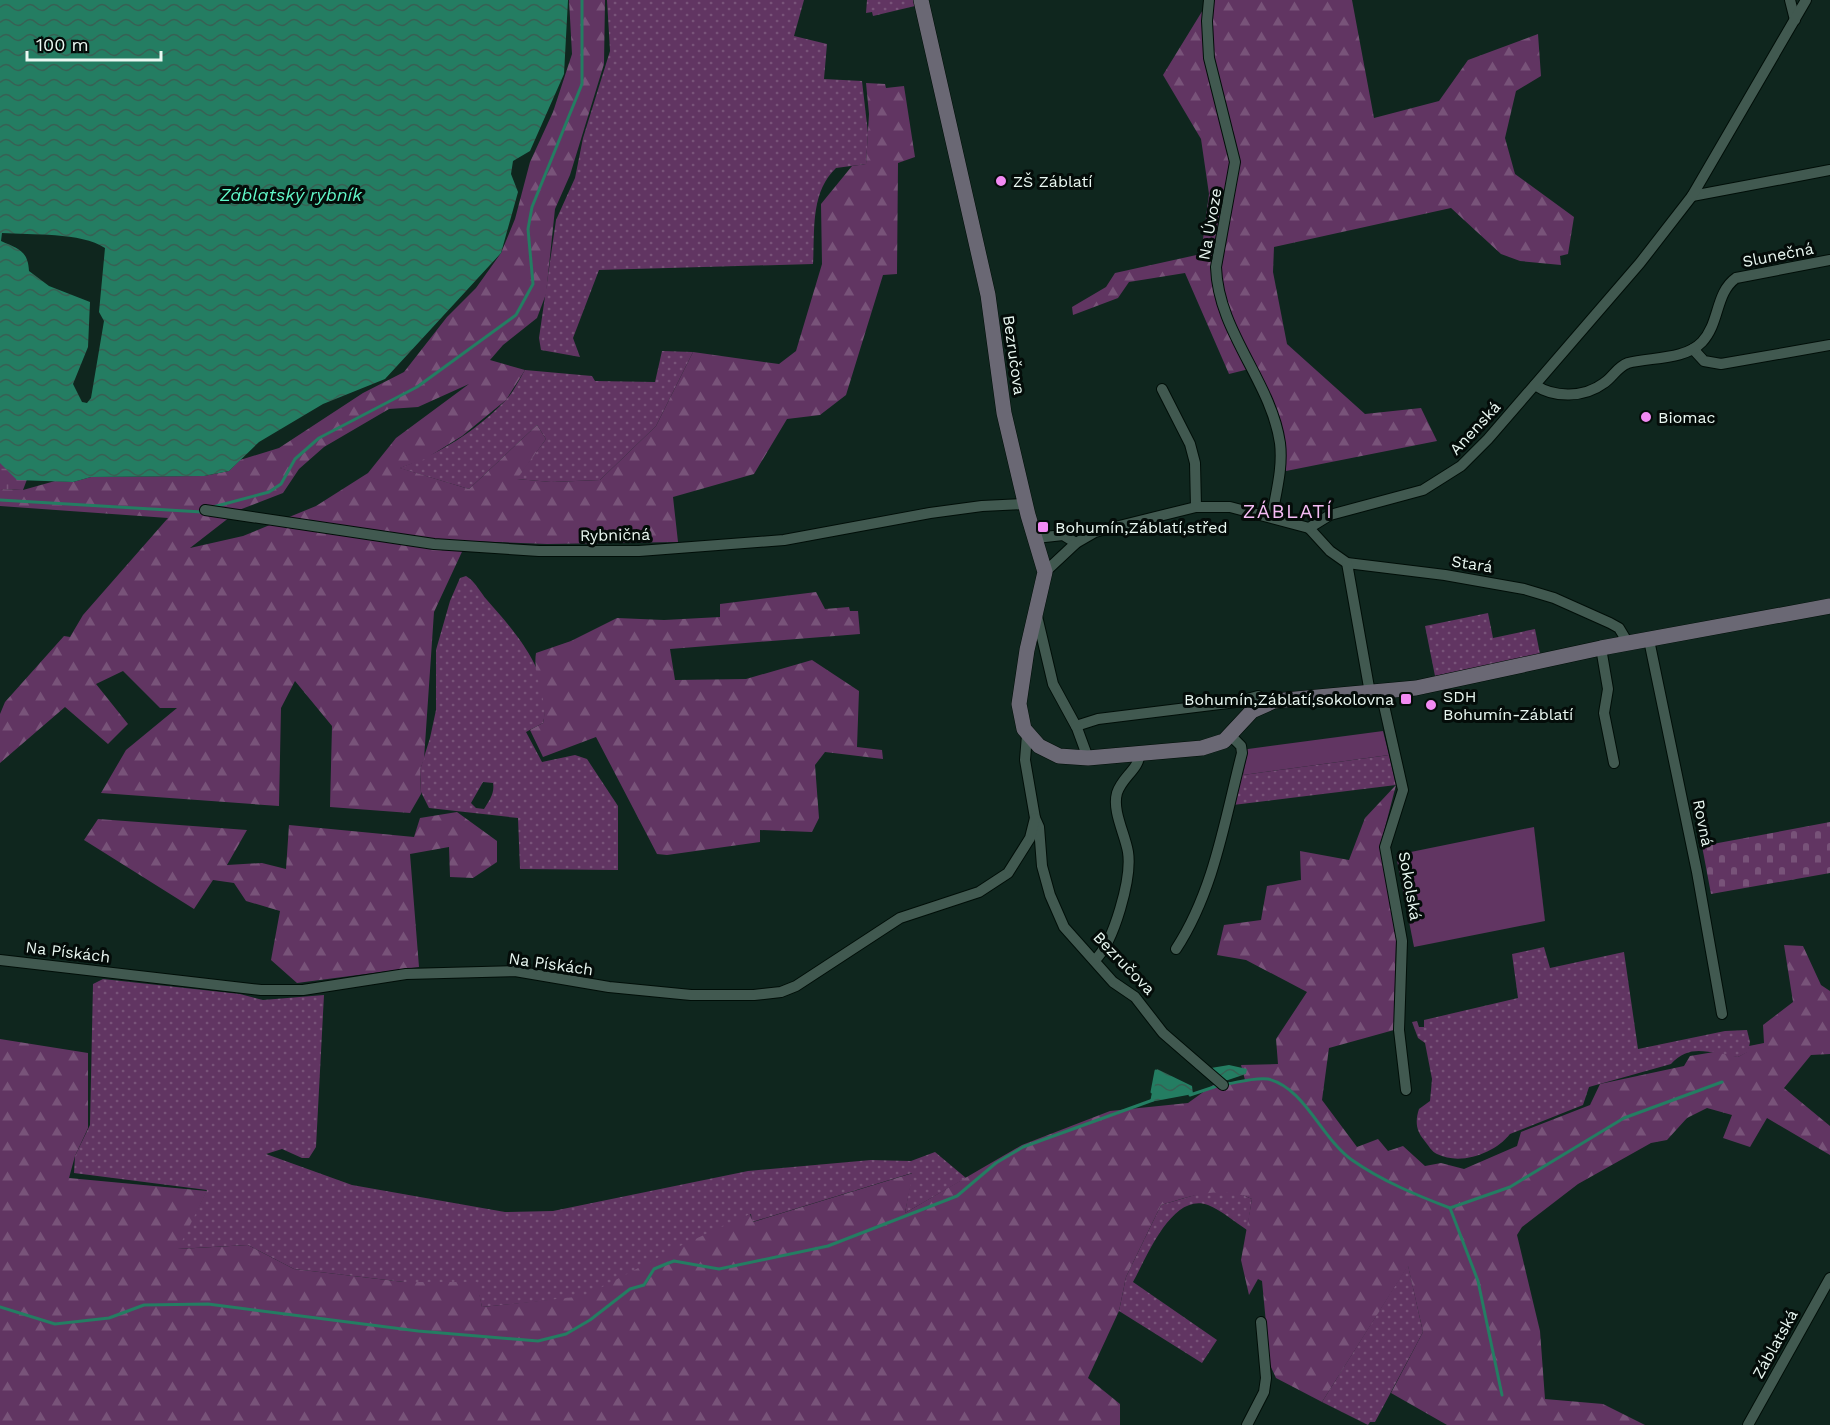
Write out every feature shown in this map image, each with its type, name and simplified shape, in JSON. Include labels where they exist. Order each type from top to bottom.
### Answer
[{"type":"main road","name":"Bezručova","points":[[921,0],[988,295],[999,384],[1025,504],[1045,572],[1020,690],[1020,715],[1027,735]]},
{"type":"main road","points":[[1027,735],[1052,753],[1088,758],[1202,748],[1220,743],[1231,736],[1252,711],[1266,703],[1424,687],[1601,648],[1830,606]]},
{"type":"street","name":"Na Úvoze","points":[[1209,0],[1207,21],[1209,58],[1235,162],[1216,267],[1218,292],[1277,429],[1281,457],[1272,516]]},
{"type":"street","points":[[1790,0],[1795,20]]},
{"type":"street","name":"Anenská","points":[[1309,528],[1330,515],[1423,490],[1446,477],[1481,446],[1640,263],[1692,196],[1806,0]]},
{"type":"street","points":[[1692,196],[1830,170]]},
{"type":"street","name":"Slunečná","points":[[1692,349],[1707,336],[1728,284],[1736,279],[1830,260]]},
{"type":"street","points":[[1535,385],[1550,393],[1570,394],[1596,388],[1624,365],[1692,349],[1704,361],[1721,364],[1830,345]]},
{"type":"street","points":[[1162,389],[1190,444],[1195,462],[1196,507]]},
{"type":"street","name":"Rybničná","points":[[205,510],[434,544],[539,550],[639,551],[784,540],[940,512],[1025,504]]},
{"type":"street","points":[[1045,572],[1062,559],[1076,543],[1107,528],[1196,507],[1222,506],[1272,516],[1309,528],[1330,551],[1347,563]]},
{"type":"street","points":[[1036,538],[1063,535],[1076,543]]},
{"type":"street","name":"Stará","points":[[1347,563],[1524,588],[1554,598],[1610,623],[1619,628],[1629,643]]},
{"type":"street","name":"Sokolská","points":[[1347,563],[1375,693],[1403,790],[1385,847],[1401,941],[1399,1030],[1406,1090]]},
{"type":"street","points":[[1036,612],[1053,684],[1076,726],[1088,758]]},
{"type":"street","name":"Rovná","points":[[1649,640],[1695,861],[1722,1014]]},
{"type":"street","points":[[1601,648],[1608,689],[1604,713],[1614,763]]},
{"type":"street","points":[[1076,726],[1098,719],[1236,702],[1258,696],[1266,703]]},
{"type":"street","name":"Bezručova","points":[[1027,735],[1024,760],[1035,818],[1039,827],[1042,866],[1050,895],[1064,927],[1113,982],[1135,997],[1163,1033],[1223,1085]]},
{"type":"street","points":[[1176,949],[1194,922],[1208,885],[1242,749],[1231,736]]},
{"type":"street","points":[[1095,960],[1110,940],[1128,875],[1128,854],[1116,807],[1117,793],[1138,765],[1140,754]]},
{"type":"street","name":"Na Pískách","points":[[0,960],[261,990],[303,990],[406,974],[515,971],[609,987],[691,995],[770,994],[796,986],[900,918],[979,892],[1008,873],[1030,838],[1035,818]]},
{"type":"street","name":"Záblatská","points":[[1748,1425],[1830,1278]]},
{"type":"street","points":[[1247,1425],[1264,1392],[1266,1378],[1261,1322]]},
{"type":"green space","points":[[569,0],[605,0],[604,64],[570,175],[555,209],[546,294],[537,318],[503,345],[490,360],[525,370],[506,400],[462,436],[425,459],[400,468],[469,489],[537,425],[546,439],[517,479],[551,482],[600,480],[656,426],[693,352],[779,364],[796,351],[822,264],[821,204],[852,166],[866,164],[869,114],[866,83],[885,84],[886,88],[904,86],[915,157],[898,163],[897,274],[883,275],[846,395],[820,415],[787,419],[754,474],[673,497],[678,542],[547,544],[467,541],[434,612],[424,759],[420,770],[421,794],[410,813],[330,807],[332,726],[295,681],[281,708],[279,806],[101,793],[126,750],[177,708],[160,708],[123,671],[96,684],[128,724],[108,744],[65,707],[0,763],[0,714],[5,702],[64,636],[70,637],[83,615],[168,518],[0,506],[0,489],[23,490],[55,481],[73,482],[91,477],[204,476],[229,471],[240,460],[279,448],[363,393],[404,372],[447,317],[476,288],[501,253],[515,219],[530,162],[553,112],[572,54]],"holes":[[[469,384],[396,438],[368,473],[316,506],[243,536],[190,548],[239,510],[283,493],[299,469],[324,447],[389,409],[418,407]]]},
{"type":"green space","points":[[607,0],[804,0],[794,36],[827,44],[824,79],[862,81],[868,133],[866,164],[836,168],[822,189],[814,226],[813,264],[599,270],[573,338],[580,357],[541,350],[539,338],[556,220],[575,178],[583,138],[610,51]]},
{"type":"green space","points":[[867,0],[913,0],[915,6],[873,16],[872,12],[866,13]]},
{"type":"green space","points":[[1209,0],[1352,0],[1374,118],[1439,101],[1468,60],[1538,34],[1541,76],[1516,91],[1505,138],[1515,174],[1574,217],[1568,254],[1560,256],[1561,265],[1520,261],[1501,254],[1451,208],[1274,247],[1273,272],[1287,344],[1365,414],[1421,408],[1437,441],[1286,471],[1282,430],[1257,367],[1229,374],[1185,273],[1129,282],[1118,298],[1073,315],[1072,307],[1106,287],[1115,273],[1201,254],[1209,194],[1201,139],[1163,75]]},
{"type":"green space","points":[[662,351],[693,352],[656,426],[600,480],[551,482],[516,479],[546,439],[537,425],[469,489],[399,468],[442,449],[482,422],[508,398],[525,370],[592,376],[595,381],[655,382]]},
{"type":"green space","points":[[0,440],[29,474],[23,490],[0,489]]},
{"type":"green space","points":[[466,576],[475,584],[521,641],[538,672],[545,706],[543,723],[526,732],[542,762],[575,755],[587,759],[618,806],[618,870],[520,869],[518,818],[429,808],[421,792],[420,770],[436,710],[436,650],[450,601],[460,578]],"holes":[[[483,782],[493,783],[490,800],[484,809],[476,808],[471,803]]]},
{"type":"green space","points":[[816,592],[825,609],[849,607],[850,611],[858,611],[860,634],[670,649],[675,680],[746,679],[812,660],[859,691],[857,747],[882,750],[883,759],[825,752],[815,765],[819,818],[812,832],[760,830],[760,842],[667,855],[657,854],[596,737],[543,757],[530,730],[543,723],[544,714],[536,671],[536,653],[571,641],[617,618],[664,620],[720,617],[720,604]]},
{"type":"green space","points":[[1488,613],[1493,638],[1535,629],[1540,654],[1435,676],[1425,626]]},
{"type":"green space","points":[[1383,731],[1389,755],[1243,775],[1248,749]]},
{"type":"green space","points":[[1248,749],[1243,775],[1389,755],[1396,785],[1233,805],[1244,750]]},
{"type":"green space","points":[[1396,785],[1381,843],[1396,939],[1394,1030],[1329,1048],[1322,1100],[1357,1147],[1378,1139],[1388,1151],[1403,1146],[1425,1166],[1441,1163],[1464,1169],[1517,1146],[1521,1132],[1590,1105],[1600,1084],[1684,1066],[1690,1056],[1714,1052],[1738,1057],[1747,1052],[1749,1046],[1764,1043],[1763,1025],[1793,1002],[1784,945],[1803,946],[1821,985],[1830,991],[1830,1054],[1811,1055],[1784,1088],[1830,1126],[1830,1155],[1767,1118],[1750,1147],[1723,1138],[1732,1115],[1707,1108],[1687,1118],[1667,1140],[1651,1143],[1578,1184],[1522,1227],[1517,1235],[1540,1331],[1545,1399],[1603,1404],[1645,1425],[1447,1425],[1391,1393],[1423,1332],[1408,1266],[1322,1402],[1276,1378],[1270,1365],[1262,1281],[1258,1279],[1249,1295],[1241,1260],[1252,1199],[1218,1192],[1195,1195],[1161,1205],[1126,1277],[1119,1311],[1088,1378],[1120,1404],[1120,1425],[0,1425],[0,1039],[88,1053],[88,1128],[75,1156],[69,1178],[207,1191],[178,1249],[248,1245],[294,1269],[404,1282],[477,1282],[482,1307],[585,1296],[680,1246],[750,1214],[753,1222],[913,1173],[905,1213],[1022,1145],[1110,1111],[1188,1103],[1213,1085],[1245,1080],[1241,1065],[1278,1064],[1276,1039],[1307,992],[1246,960],[1217,955],[1224,925],[1261,920],[1267,886],[1301,880],[1300,851],[1349,860],[1365,818]]},
{"type":"green space","points":[[457,812],[497,841],[497,862],[473,878],[450,877],[449,847],[410,854],[419,967],[297,983],[271,960],[280,911],[246,901],[234,883],[213,880],[194,909],[84,840],[98,819],[247,830],[227,865],[262,863],[286,869],[289,825],[414,837],[420,818]]},
{"type":"green space","points":[[1830,822],[1830,873],[1711,894],[1702,846]]},
{"type":"green space","points":[[1534,827],[1545,921],[1414,947],[1396,855]]},
{"type":"green space","points":[[1544,947],[1550,968],[1624,952],[1638,1049],[1725,1031],[1747,1030],[1750,1042],[1748,1052],[1738,1057],[1703,1051],[1687,1053],[1671,1064],[1589,1087],[1583,1105],[1510,1134],[1504,1141],[1487,1152],[1456,1159],[1437,1154],[1421,1137],[1417,1126],[1419,1109],[1430,1101],[1432,1079],[1425,1043],[1418,1038],[1412,1022],[1417,1021],[1419,1027],[1424,1027],[1424,1020],[1518,998],[1512,954]]},
{"type":"green space","points":[[103,979],[240,994],[263,1000],[324,995],[316,1147],[309,1158],[302,1158],[282,1149],[266,1154],[352,1185],[505,1212],[553,1211],[748,1171],[871,1160],[911,1161],[935,1152],[966,1178],[905,1213],[912,1173],[752,1222],[751,1214],[585,1297],[482,1307],[476,1282],[404,1282],[294,1269],[248,1245],[177,1249],[207,1190],[74,1173],[75,1156],[90,1125],[93,984]]},
{"type":"green space","points":[[1205,1192],[1236,1192],[1252,1199],[1247,1230],[1208,1205],[1195,1204],[1183,1208],[1162,1229],[1133,1282],[1217,1340],[1202,1363],[1119,1311],[1126,1277],[1161,1205]]},
{"type":"green space","points":[[1408,1265],[1423,1332],[1375,1422],[1370,1422],[1368,1425],[1322,1402]]},
{"type":"water","name":"Záblatský rybník","points":[[0,0],[568,0],[564,74],[530,151],[513,161],[511,174],[518,192],[501,253],[385,379],[323,404],[259,442],[229,471],[204,476],[91,477],[73,482],[17,480],[0,463]],"holes":[[[2,233],[70,237],[83,239],[105,248],[99,312],[104,321],[91,398],[87,403],[82,402],[73,384],[88,347],[90,302],[49,286],[29,271],[24,255],[13,246],[1,241]]]},
{"type":"water","points":[[1229,1065],[1247,1069],[1246,1074],[1225,1081],[1211,1068]]},
{"type":"water","points":[[1157,1069],[1192,1086],[1193,1094],[1150,1102]]},
{"type":"waterway","points":[[213,507],[269,492],[281,484],[295,459],[319,438],[417,387],[516,315],[533,284],[528,229],[532,207],[582,84],[582,0]]},
{"type":"waterway","points":[[0,500],[202,512]]},
{"type":"waterway","points":[[1152,1092],[1156,1071],[1158,1072]]},
{"type":"waterway","points":[[1227,1084],[1253,1079],[1268,1079],[1281,1084],[1303,1103],[1341,1151],[1352,1160],[1375,1175],[1450,1208],[1510,1187],[1624,1118],[1722,1082]]},
{"type":"waterway","points":[[1190,1095],[1220,1085]]},
{"type":"waterway","points":[[0,1307],[55,1324],[109,1318],[144,1305],[208,1304],[418,1331],[538,1341],[566,1334],[590,1320],[630,1289],[644,1285],[654,1269],[666,1264],[674,1261],[719,1269],[828,1246],[957,1196],[996,1163],[1023,1147],[1153,1100]]},
{"type":"waterway","points":[[1450,1208],[1478,1281],[1502,1395]]},
{"type":"place","name":"ZŠ Záblatí","points":[[1001,181]]},
{"type":"place","name":"Biomac","points":[[1646,417]]},
{"type":"place","name":"Bohumín,Záblatí,střed","points":[[1043,527]]},
{"type":"place","name":"Bohumín,Záblatí,sokolovna","points":[[1406,699]]},
{"type":"place","name":"SDH Bohumín-Záblatí","points":[[1431,705]]},
{"type":"district","name":"ZÁBLATÍ","points":[[1288,511]]}]
